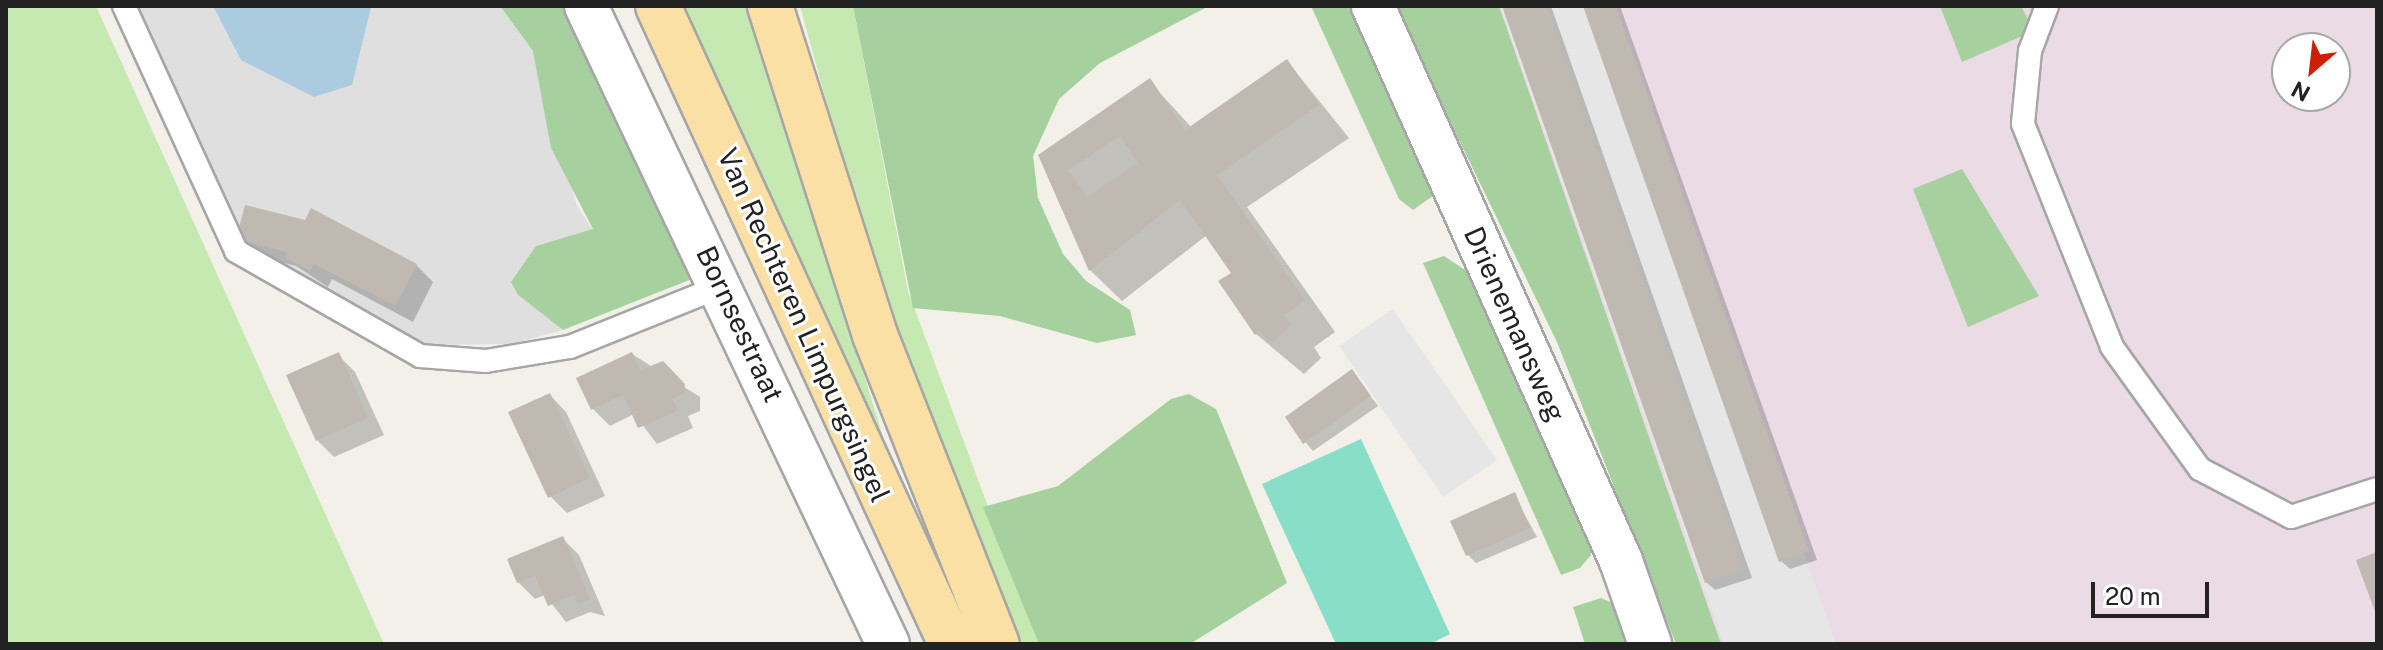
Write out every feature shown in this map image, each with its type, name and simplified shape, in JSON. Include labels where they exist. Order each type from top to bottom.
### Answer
[{"type":"main road","name":"Van Rechteren Limpurgsingel","points":[[658,6],[951,644]]},
{"type":"main road","name":"Van Rechteren Limpurgsingel","points":[[770,6],[875,335],[997,644]]},
{"type":"street","name":"Bornsestraat","points":[[586,6],[724,285],[888,644]]},
{"type":"street","name":"Drienemansweg","points":[[1373,6],[1621,561],[1650,644]]},
{"type":"lane","points":[[124,6],[236,251],[420,356],[486,361],[570,347],[724,285]]},
{"type":"lane","points":[[2047,6],[2030,51],[2023,124],[2112,347],[2200,469],[2291,517],[2377,489]]},
{"type":"shaded area","points":[[132,6],[213,6],[241,59],[267,6],[500,6],[533,51],[577,206],[593,230],[536,246],[518,295],[563,330],[512,344],[414,345],[242,251]]},
{"type":"shaded area","points":[[1401,6],[2377,6],[2377,644],[1697,644]]},
{"type":"shaded area","points":[[1500,6],[1610,6],[1836,644],[1724,644]]},
{"type":"shaded area","points":[[1393,309],[1497,460],[1443,497],[1339,346]]},
{"type":"green space","points":[[6,6],[96,6],[384,644],[6,644]]},
{"type":"green space","points":[[500,6],[569,6],[702,275],[563,330],[518,295],[511,282],[536,246],[593,229],[551,148],[533,51]]},
{"type":"green space","points":[[680,6],[750,6],[899,488]]},
{"type":"green space","points":[[800,6],[853,6],[908,291],[1039,644],[1005,644],[892,340]]},
{"type":"green space","points":[[853,6],[1209,6],[1100,63],[1059,99],[1033,156],[1038,198],[1063,254],[1086,281],[1130,310],[1136,335],[1097,343],[1000,316],[913,308]]},
{"type":"green space","points":[[1311,6],[1353,6],[1440,191],[1413,210],[1399,199]]},
{"type":"green space","points":[[1394,6],[1499,6],[1721,644],[1676,644],[1557,342]]},
{"type":"green space","points":[[1940,6],[2021,6],[2034,31],[1962,62]]},
{"type":"green space","points":[[1962,169],[2039,296],[1968,327],[1913,189]]},
{"type":"green space","points":[[1444,256],[1468,272],[1591,538],[1591,555],[1580,568],[1561,575],[1423,263]]},
{"type":"green space","points":[[1189,394],[1216,409],[1287,583],[1190,644],[1039,644],[983,507],[1058,486],[1171,399]]},
{"type":"green space","points":[[1361,439],[1450,634],[1430,644],[1336,644],[1262,484]]},
{"type":"green space","points":[[1601,598],[1617,605],[1629,644],[1585,644],[1573,607]]},
{"type":"water","points":[[213,6],[371,7],[352,85],[314,97],[241,60]]},
{"type":"building","points":[[1502,6],[1547,6],[1744,569],[1705,583]]},
{"type":"building","points":[[1583,6],[1616,6],[1809,551],[1779,562]]},
{"type":"building","points":[[1287,59],[1319,105],[1217,175],[1305,300],[1284,315],[1291,325],[1271,344],[1260,331],[1255,335],[1218,281],[1231,273],[1180,200],[1089,271],[1038,155],[1150,78],[1185,130]],"holes":[[[1120,136],[1138,163],[1087,197],[1068,170]]]},
{"type":"building","points":[[245,205],[305,220],[311,208],[417,264],[395,306],[314,264],[310,271],[285,258],[288,253],[236,239]]},
{"type":"building","points":[[339,352],[368,418],[316,441],[286,375]]},
{"type":"building","points":[[632,352],[640,370],[663,361],[685,384],[684,394],[672,399],[678,411],[638,428],[623,395],[591,410],[576,378]]},
{"type":"building","points":[[1352,369],[1371,396],[1303,444],[1285,417]]},
{"type":"building","points":[[550,393],[590,478],[548,498],[508,412]]},
{"type":"building","points":[[1515,492],[1530,528],[1466,556],[1450,521]]},
{"type":"building","points":[[563,536],[590,599],[578,604],[574,595],[548,606],[535,576],[517,583],[507,559]]},
{"type":"building","points":[[2377,552],[2377,617],[2356,560]]}]
